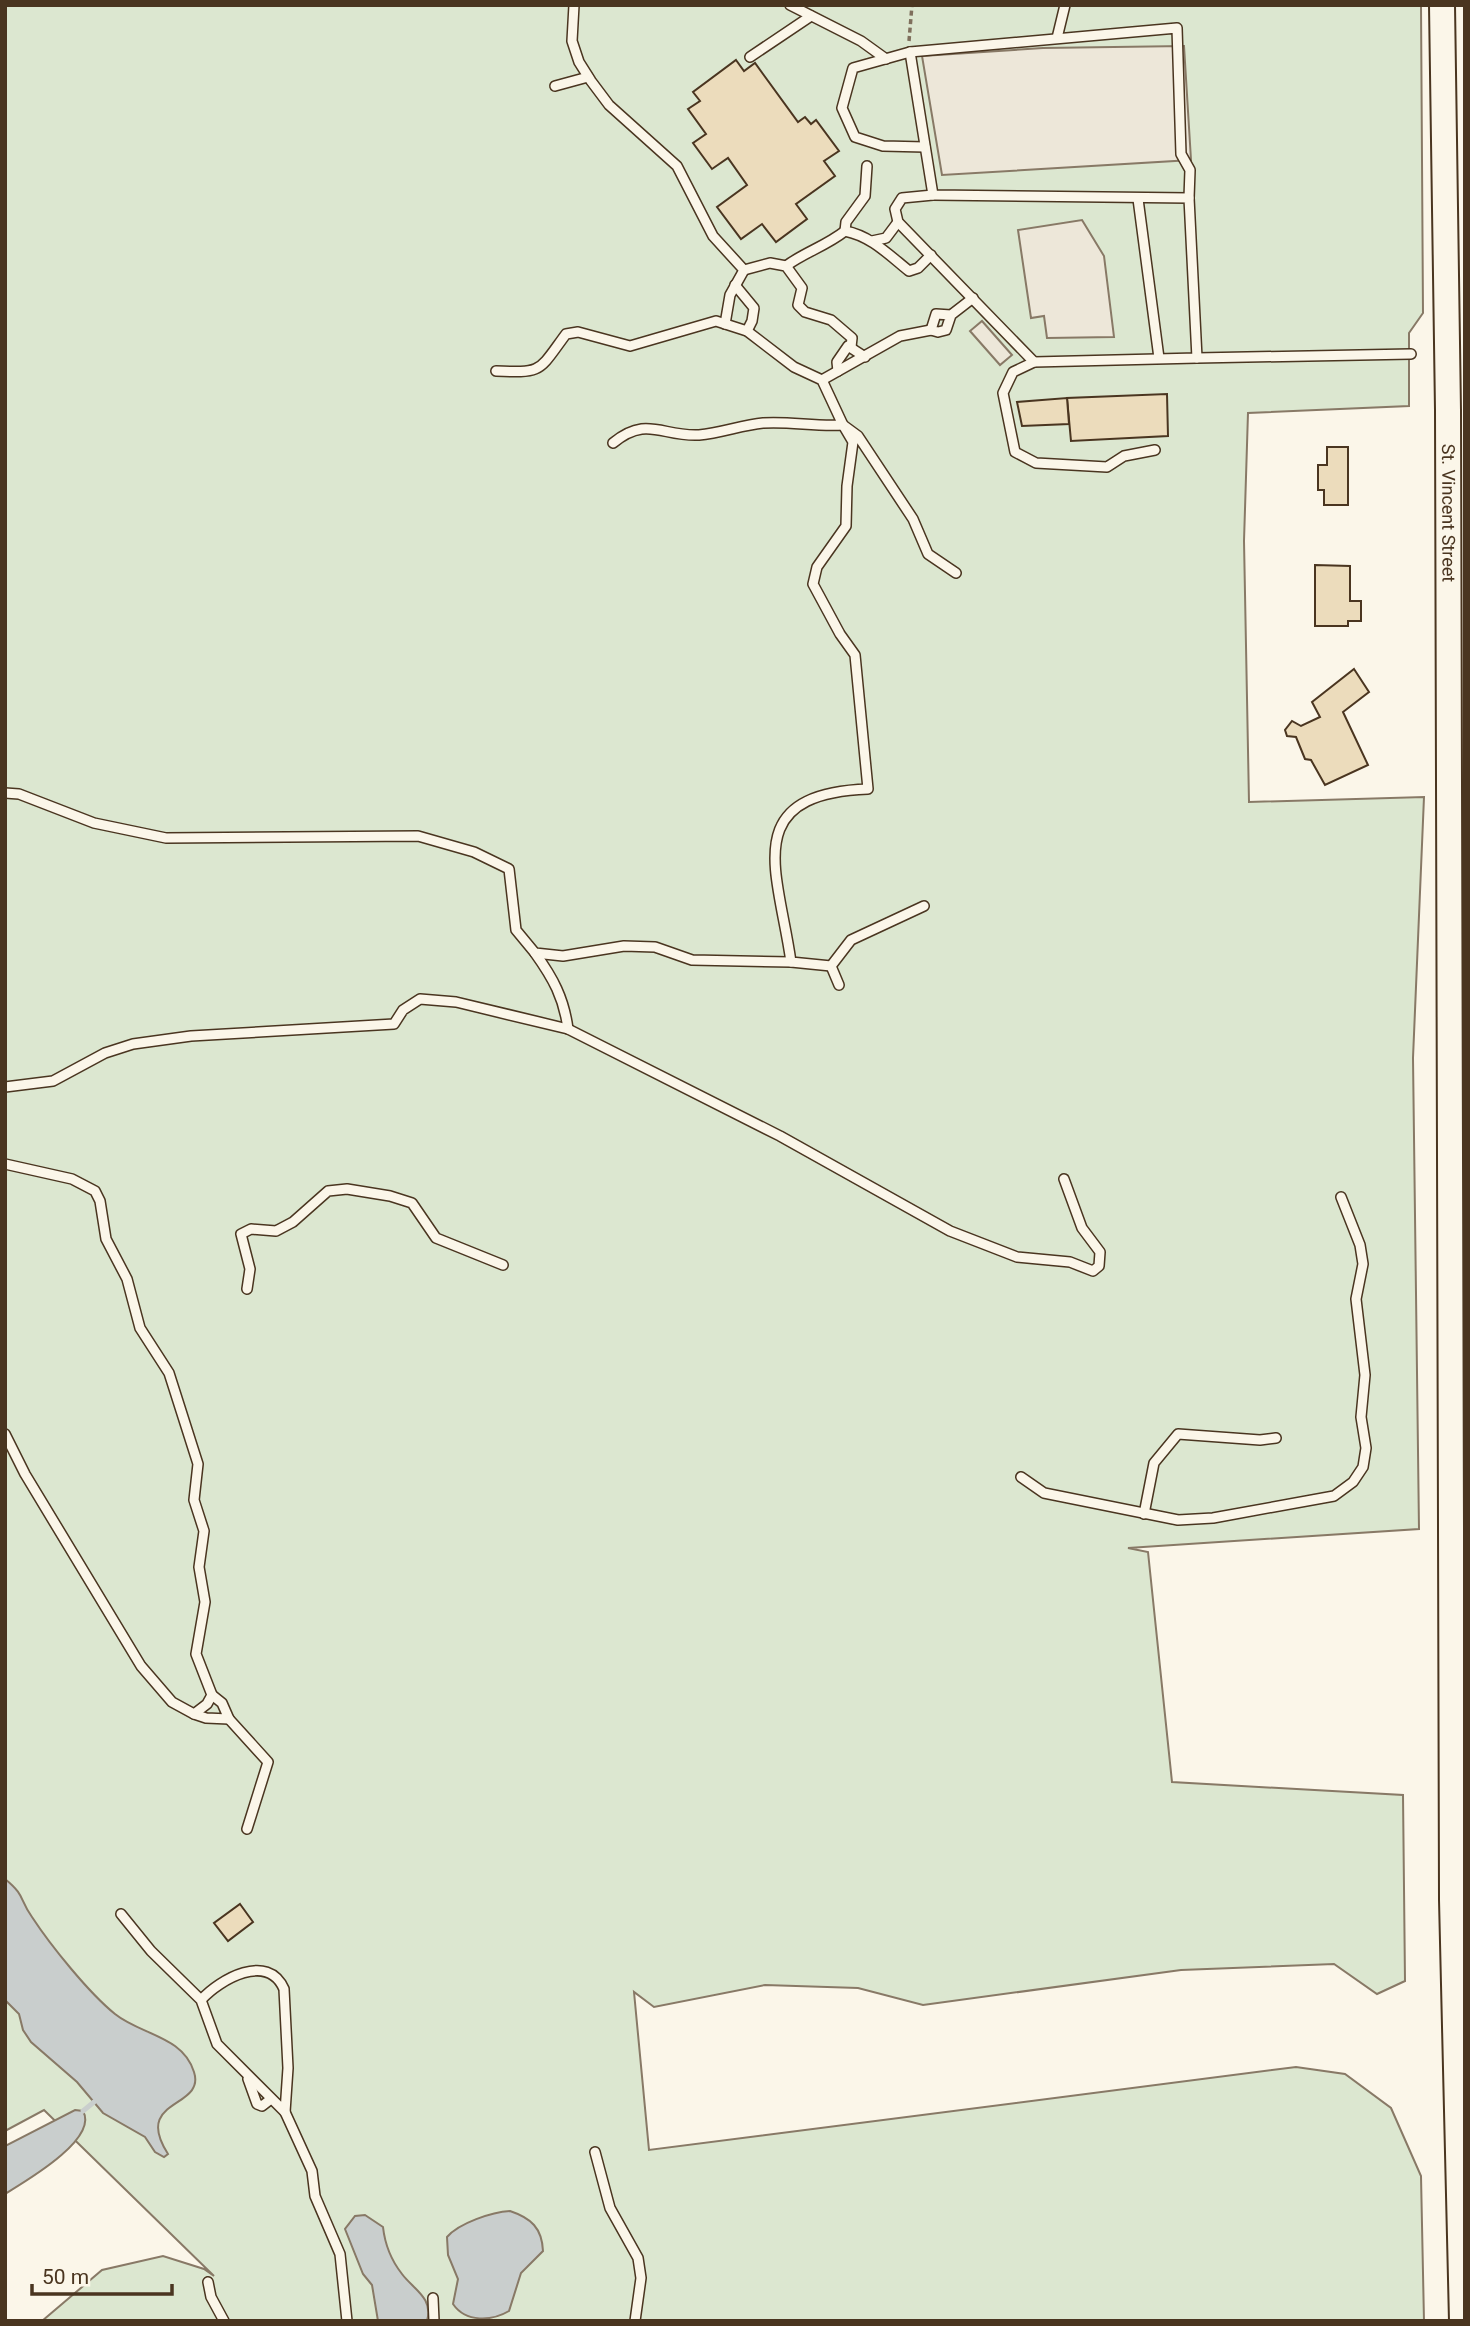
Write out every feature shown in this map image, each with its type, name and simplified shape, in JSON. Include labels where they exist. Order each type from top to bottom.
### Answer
[{"type":"street","name":"St. Vincent Street","points":[[1442,5],[1456,360],[1450,1087],[1452,1900],[1462,2321]]},
{"type":"lane","points":[[575,5],[572,41],[579,62],[588,77],[609,105],[677,166],[713,236],[744,270]]},
{"type":"lane","points":[[790,5],[861,41],[886,59]]},
{"type":"lane","points":[[1057,38],[1065,5]]},
{"type":"lane","points":[[750,57],[811,16]]},
{"type":"lane","points":[[925,147],[883,146],[855,137],[842,108],[853,68],[910,51],[1177,28],[1181,154],[1190,170],[1197,358]]},
{"type":"lane","points":[[910,51],[933,195]]},
{"type":"lane","points":[[555,86],[588,77]]},
{"type":"lane","points":[[786,267],[808,250],[827,245],[845,231],[846,222],[865,196],[867,166]]},
{"type":"lane","points":[[1034,362],[898,222],[894,209],[902,198],[933,195],[1189,198]]},
{"type":"lane","points":[[1138,199],[1159,358]]},
{"type":"lane","points":[[872,242],[886,238],[898,222]]},
{"type":"lane","points":[[845,231],[860,234],[909,271],[918,268],[931,255]]},
{"type":"lane","points":[[725,324],[730,295],[744,270],[770,263],[786,267],[802,288],[798,305],[805,312],[831,320],[852,338],[851,347]]},
{"type":"lane","points":[[735,285],[754,308],[747,331]]},
{"type":"lane","points":[[822,380],[900,335],[946,330],[951,315],[973,298]]},
{"type":"lane","points":[[932,330],[936,314],[951,315]]},
{"type":"lane","points":[[496,371],[533,373],[541,368],[566,334],[578,332],[630,346],[716,321],[747,331],[794,367],[822,380],[853,442],[847,486],[846,526],[817,567],[813,584],[840,634],[855,655],[869,789],[827,791],[804,802],[787,817],[777,840],[773,863],[791,962]]},
{"type":"lane","points":[[851,347],[864,357]]},
{"type":"lane","points":[[838,371],[837,362],[842,351],[851,347]]},
{"type":"lane","points":[[1155,450],[1124,456],[1107,467],[1036,463],[1015,452],[1003,393],[1013,372],[1034,362],[1411,354]]},
{"type":"lane","points":[[613,443],[627,431],[648,426],[699,435],[762,423],[791,422],[818,427],[844,425],[858,436],[913,519],[928,554],[956,573]]},
{"type":"lane","points":[[5,793],[19,794],[94,823],[166,838],[418,836],[474,852],[509,869],[516,930],[553,978],[565,1004],[568,1029]]},
{"type":"lane","points":[[831,966],[851,940],[924,906]]},
{"type":"lane","points":[[535,953],[563,956],[634,946],[655,947],[692,960],[791,962],[831,966],[839,977],[839,985]]},
{"type":"lane","points":[[5,1087],[53,1082],[105,1053],[133,1044],[191,1036],[394,1024],[403,1010],[420,999],[456,1002],[568,1029],[780,1136],[950,1231],[1017,1256],[1070,1262],[1093,1271],[1100,1266],[1100,1252],[1082,1228],[1064,1179]]},
{"type":"lane","points":[[5,1164],[72,1179],[95,1191],[110,1251],[127,1279],[140,1328],[169,1373],[198,1464],[194,1500],[204,1531],[199,1567],[205,1602],[196,1654],[212,1695],[222,1703],[229,1719],[268,1762],[247,1829]]},
{"type":"lane","points":[[247,1289],[250,1269],[241,1234],[251,1229],[276,1231],[293,1222],[328,1191],[347,1189],[390,1196],[412,1203],[436,1238],[503,1265]]},
{"type":"lane","points":[[1021,1476],[1044,1493],[1178,1520],[1213,1518],[1334,1496],[1353,1482],[1363,1467],[1366,1448],[1361,1417],[1365,1375],[1356,1299],[1363,1264],[1360,1245],[1340,1197]]},
{"type":"lane","points":[[5,1434],[25,1474],[141,1666],[172,1702],[206,1718],[229,1719]]},
{"type":"lane","points":[[1144,1514],[1146,1491],[1154,1463],[1178,1434],[1260,1440],[1276,1438]]},
{"type":"lane","points":[[194,1714],[207,1704],[212,1695]]},
{"type":"lane","points":[[121,1914],[151,1951],[201,2000],[217,2044],[247,2077],[285,2112],[308,2162],[315,2196],[340,2254],[348,2321]]},
{"type":"lane","points":[[201,2000],[226,1979],[245,1972],[265,1971],[280,1980],[284,1989],[288,2068],[285,2112]]},
{"type":"lane","points":[[247,2077],[257,2104],[262,2106],[271,2099]]},
{"type":"lane","points":[[595,2152],[610,2208],[638,2258],[641,2278],[635,2321]]},
{"type":"lane","points":[[208,2282],[211,2297],[224,2321]]},
{"type":"lane","points":[[433,2298],[434,2321]]},
{"type":"path","points":[[910,51],[912,5]]},
{"type":"green space","points":[[5,5],[1421,5],[1423,313],[1409,333],[1409,406],[1248,413],[1244,541],[1249,802],[1424,797],[1413,1058],[1419,1529],[1128,1548],[1148,1552],[1172,1782],[1403,1795],[1405,1981],[1377,1994],[1334,1964],[1181,1970],[923,2005],[858,1988],[765,1985],[654,2007],[634,1992],[649,2150],[1296,2067],[1345,2074],[1391,2108],[1421,2176],[1424,2321],[42,2321],[102,2270],[163,2256],[204,2269],[214,2276],[44,2110],[5,2131]]},
{"type":"shaded area","points":[[1184,46],[1191,160],[942,175],[922,56],[1043,48]]},
{"type":"shaded area","points":[[1082,220],[1104,256],[1114,337],[1047,338],[1044,316],[1031,318],[1018,230]]},
{"type":"shaded area","points":[[982,321],[1012,355],[1000,365],[970,331]]},
{"type":"shaded area","points":[[5,1879],[19,1894],[60,1955],[105,2005],[125,2021],[171,2043],[189,2060],[195,2084],[190,2093],[164,2113],[159,2123],[159,2136],[168,2154],[164,2157],[155,2152],[145,2137],[103,2113],[77,2082],[31,2042],[23,2030],[19,2014],[5,2000]]},
{"type":"shaded area","points":[[75,2110],[83,2111],[85,2122],[81,2134],[71,2146],[43,2169],[5,2194],[5,2146]]},
{"type":"shaded area","points":[[510,2211],[534,2225],[538,2230],[543,2251],[521,2273],[509,2311],[487,2318],[465,2315],[453,2304],[458,2279],[448,2255],[447,2237],[459,2227],[476,2219]]},
{"type":"shaded area","points":[[365,2215],[383,2227],[387,2246],[395,2263],[428,2306],[427,2321],[378,2321],[372,2285],[363,2274],[345,2229],[355,2216]]},
{"type":"building","points":[[736,60],[744,71],[755,63],[798,122],[805,117],[811,124],[816,120],[839,151],[824,161],[835,176],[796,204],[807,219],[776,242],[762,224],[741,239],[717,207],[747,185],[728,158],[712,169],[693,143],[706,134],[688,109],[700,101],[693,92]]},
{"type":"building","points":[[1167,394],[1168,436],[1071,441],[1067,398]]},
{"type":"building","points":[[1067,398],[1069,424],[1022,426],[1017,402]]},
{"type":"building","points":[[1327,447],[1348,447],[1348,505],[1324,505],[1324,490],[1318,490],[1318,465],[1327,465]]},
{"type":"building","points":[[1315,565],[1350,566],[1350,601],[1361,601],[1361,621],[1348,621],[1348,626],[1315,626]]},
{"type":"building","points":[[1354,669],[1369,692],[1343,712],[1368,765],[1325,785],[1311,760],[1305,759],[1296,737],[1287,736],[1285,730],[1292,721],[1301,726],[1320,717],[1312,702]]},
{"type":"building","points":[[240,1904],[253,1922],[228,1941],[214,1923]]},
{"type":"waterway","points":[[83,2111],[94,2102]]}]
